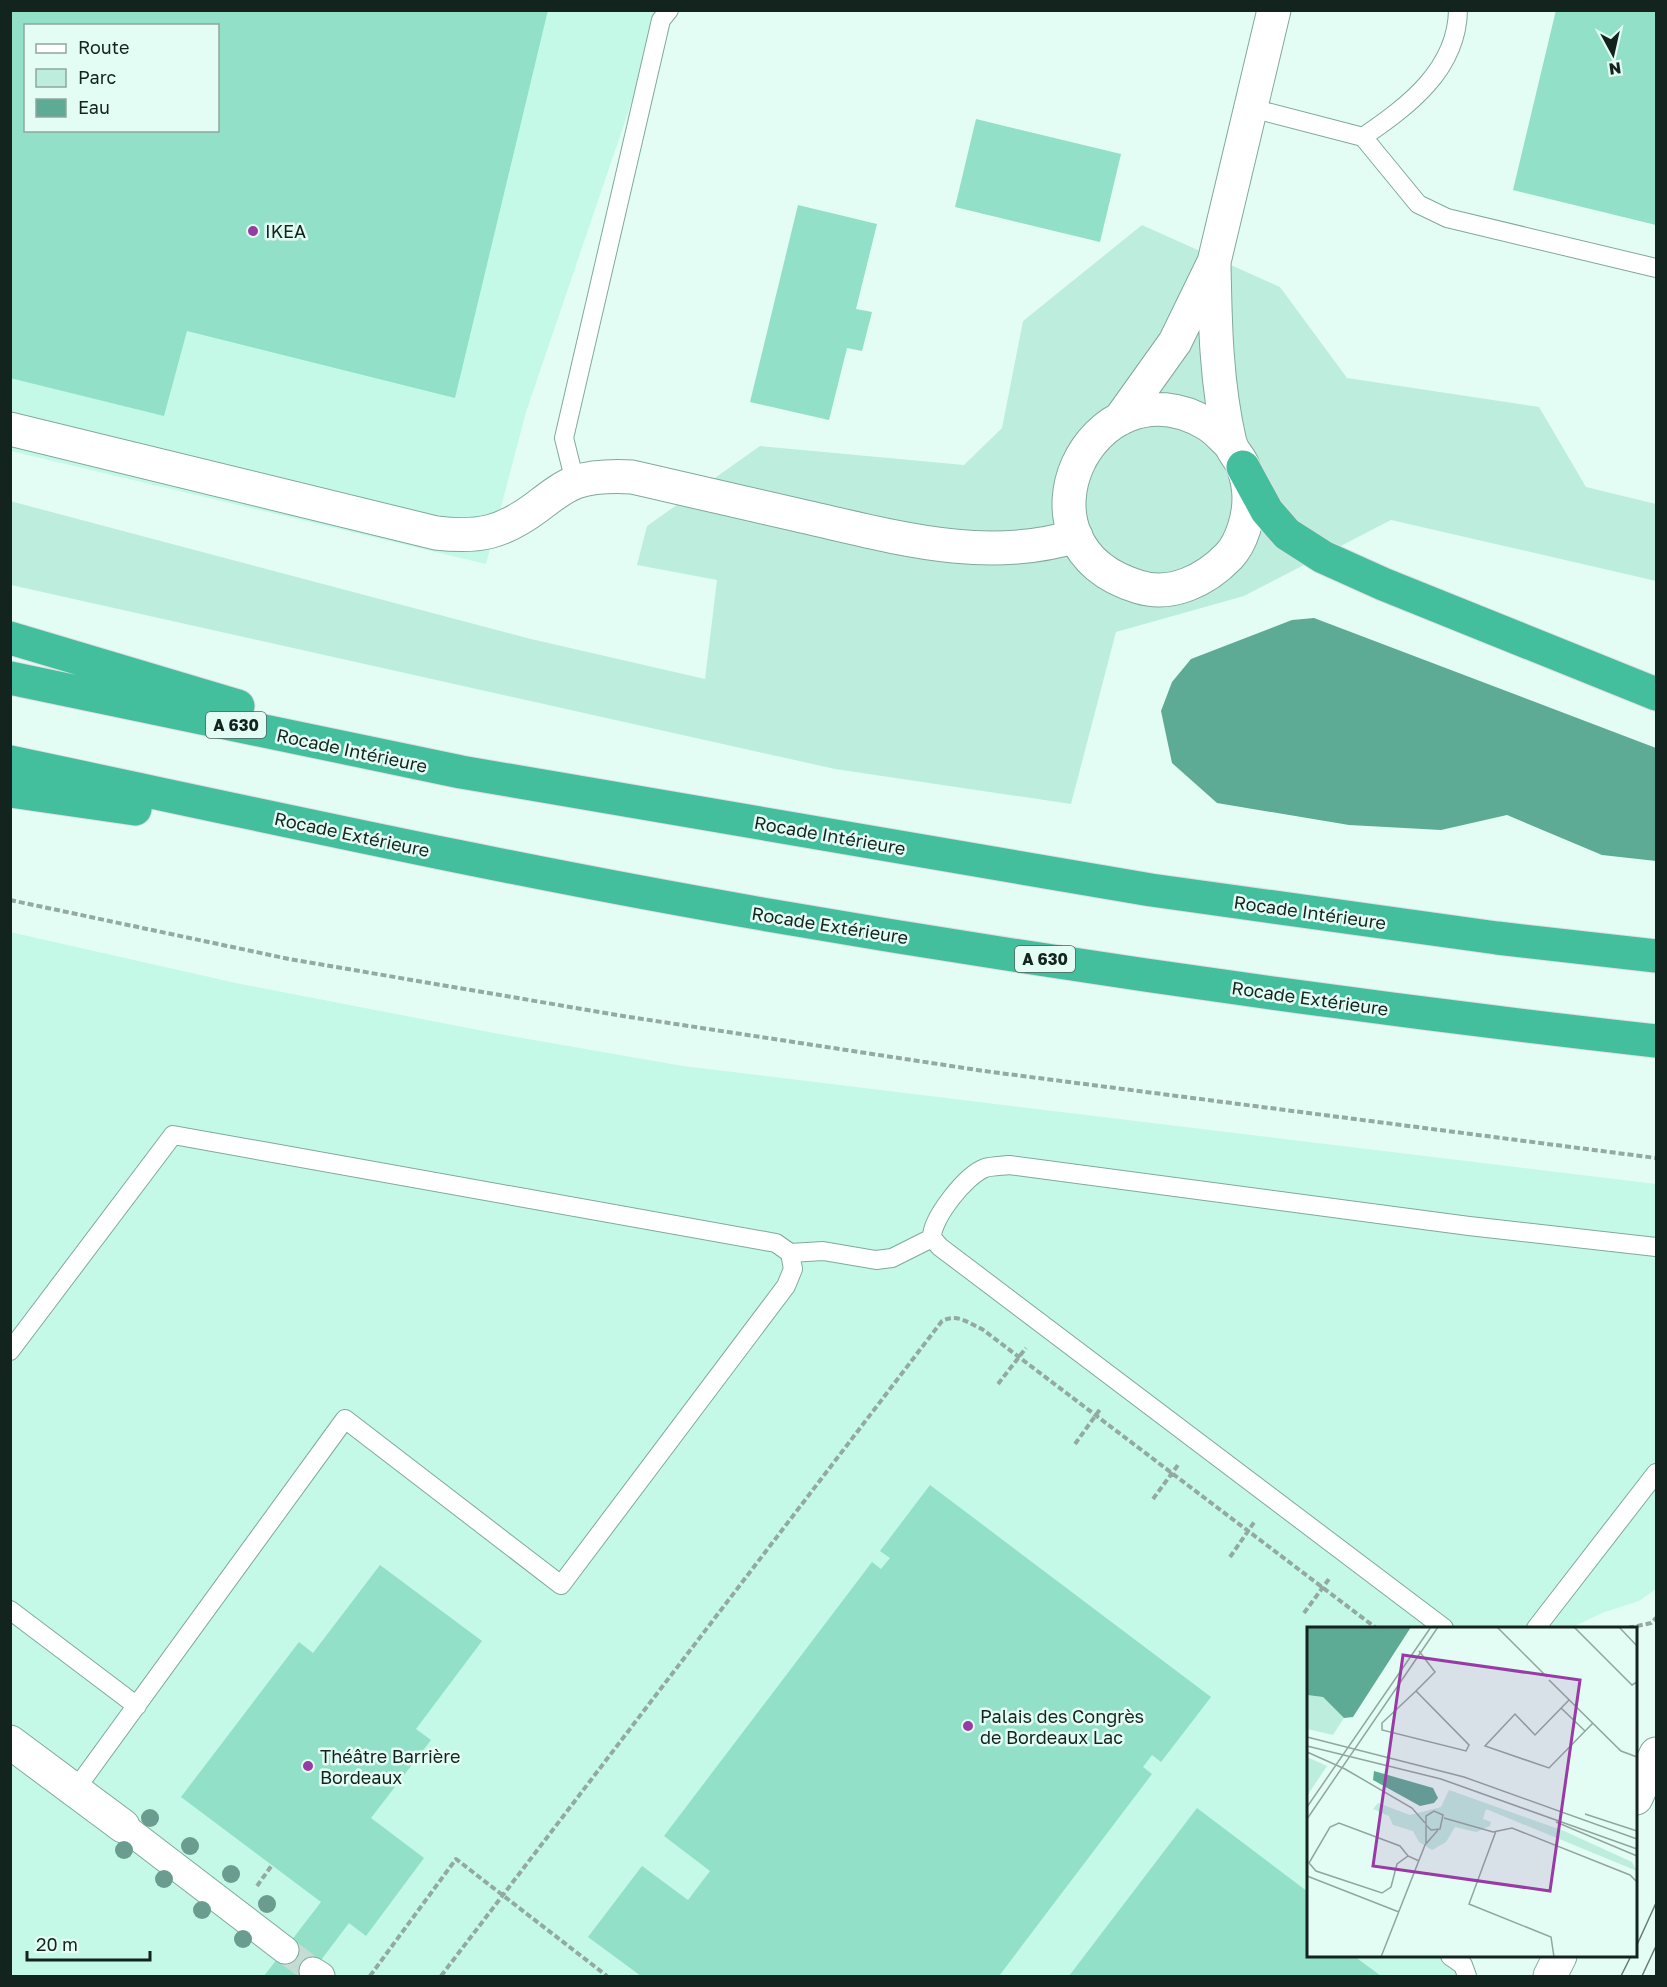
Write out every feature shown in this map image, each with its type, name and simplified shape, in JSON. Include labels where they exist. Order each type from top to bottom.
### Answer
[{"type":"highway","points":[[1237,456],[1267,511],[1287,534],[1323,557],[1383,584],[1656,694]]},
{"type":"highway","points":[[10,638],[461,772]]},
{"type":"highway","name":"Rocade Intérieure","points":[[10,678],[461,772],[1151,890],[1497,938],[1656,956]]},
{"type":"highway","name":"Rocade Extérieure","points":[[10,762],[437,852],[750,912],[937,943],[1489,1022],[1656,1041]]},
{"type":"highway","points":[[10,791],[437,852]]},
{"type":"street","points":[[1120,419],[1175,342],[1214,262],[1274,10]]},
{"type":"street","points":[[1214,262],[1215,354],[1237,456],[1249,497],[1245,528],[1230,555],[1207,576],[1179,588],[1148,590],[1118,581],[1093,562],[1076,536],[1069,510],[1070,482],[1080,456],[1097,434],[1120,419],[1150,410],[1180,412],[1208,424],[1237,456]]},
{"type":"street","points":[[10,429],[436,533],[463,536],[493,532],[515,523],[575,482],[604,476],[632,477],[883,535],[979,550],[1051,544],[1076,536]]},
{"type":"street","points":[[10,1742],[285,1950]]},
{"type":"street","points":[[1637,1794],[1656,1754]]},
{"type":"street","points":[[1550,1977],[1560,1957]]},
{"type":"lane","points":[[575,482],[564,438],[661,20],[669,10]]},
{"type":"lane","points":[[1363,137],[1423,91],[1448,56],[1458,26],[1458,10]]},
{"type":"lane","points":[[1251,108],[1363,137],[1418,204],[1447,218],[1656,268]]},
{"type":"lane","points":[[10,1351],[173,1135],[756,1239],[776,1243],[790,1253],[823,1251],[876,1260],[892,1258],[932,1238]]},
{"type":"lane","points":[[932,1238],[934,1222],[964,1183],[984,1168],[1009,1165],[1469,1226],[1656,1247]]},
{"type":"lane","points":[[932,1238],[1043,1326],[1441,1627]]},
{"type":"lane","points":[[75,1790],[345,1419],[561,1585],[786,1286],[793,1269],[790,1253]]},
{"type":"lane","points":[[1538,1627],[1656,1473]]},
{"type":"lane","points":[[10,1611],[137,1706]]},
{"type":"lane","points":[[1451,1957],[1463,1965],[1467,1977]]},
{"type":"path","points":[[10,900],[289,959],[623,1016],[984,1071],[1656,1158]]},
{"type":"path","points":[[441,1977],[942,1321],[956,1317],[982,1329],[1373,1627]]},
{"type":"path","points":[[998,1384],[1043,1326]]},
{"type":"path","points":[[1075,1444],[1119,1383]]},
{"type":"path","points":[[1153,1499],[1196,1440]]},
{"type":"path","points":[[1230,1557],[1272,1499]]},
{"type":"path","points":[[1304,1613],[1347,1554]]},
{"type":"path","points":[[1636,1627],[1651,1623],[1656,1618]]},
{"type":"path","points":[[370,1977],[456,1859],[607,1977]]},
{"type":"shaded area","name":"IKEA","points":[[11,11],[659,11],[648,54],[526,412],[486,564],[11,451]]},
{"type":"shaded area","points":[[10,932],[236,983],[494,1033],[683,1066],[1656,1184],[1656,1589],[1639,1601],[1602,1613],[1573,1627],[1307,1627],[1307,1957],[1471,1957],[1467,1976],[11,1976]]},
{"type":"green space","points":[[1142,225],[1280,287],[1347,378],[1539,407],[1586,487],[1656,504],[1656,581],[1391,520],[1244,596],[1116,632],[1071,804],[835,769],[11,585],[10,501],[531,639],[705,679],[717,580],[637,565],[647,526],[760,446],[964,465],[1002,428],[1023,321]]},
{"type":"water","points":[[1314,618],[1656,748],[1656,861],[1602,855],[1507,815],[1441,830],[1349,825],[1217,803],[1172,763],[1161,711],[1172,682],[1191,659],[1292,620]]},
{"type":"building","name":"IKEA","points":[[10,10],[548,10],[455,398],[187,331],[164,416],[10,378]]},
{"type":"building","points":[[1556,10],[1656,10],[1656,225],[1513,190]]},
{"type":"building","points":[[976,119],[1121,154],[1100,242],[955,207]]},
{"type":"building","points":[[798,205],[877,224],[856,309],[872,312],[862,351],[847,348],[829,420],[750,402]]},
{"type":"building","name":"Palais des Congrès de Bordeaux Lac","points":[[930,1485],[1211,1697],[1161,1762],[1152,1755],[1143,1767],[1152,1774],[999,1976],[641,1976],[588,1937],[642,1866],[688,1900],[710,1871],[664,1836],[872,1562],[881,1569],[890,1558],[880,1551]]},
{"type":"building","name":"Théâtre Barrière Bordeaux","points":[[380,1565],[482,1641],[416,1729],[431,1740],[371,1818],[424,1858],[366,1936],[349,1923],[309,1976],[264,1976],[321,1902],[181,1797],[299,1642],[313,1653]]},
{"type":"building","points":[[1197,1808],[1307,1891],[1307,1957],[1355,1957],[1381,1976],[1069,1976]]},
{"type":"tunnel","points":[[285,1950],[313,1971]]},
{"type":"tram line","points":[[1637,1945],[1656,1903]]},
{"type":"tram line","points":[[1642,1976],[1656,1946]]},
{"type":"tram line","points":[[1621,1976],[1630,1957]]},
{"type":"place","name":"IKEA","points":[[253,231]]},
{"type":"place","name":"Palais des Congrès de Bordeaux Lac","points":[[968,1726]]},
{"type":"place","name":"Théâtre Barrière Bordeaux","points":[[308,1766]]}]
